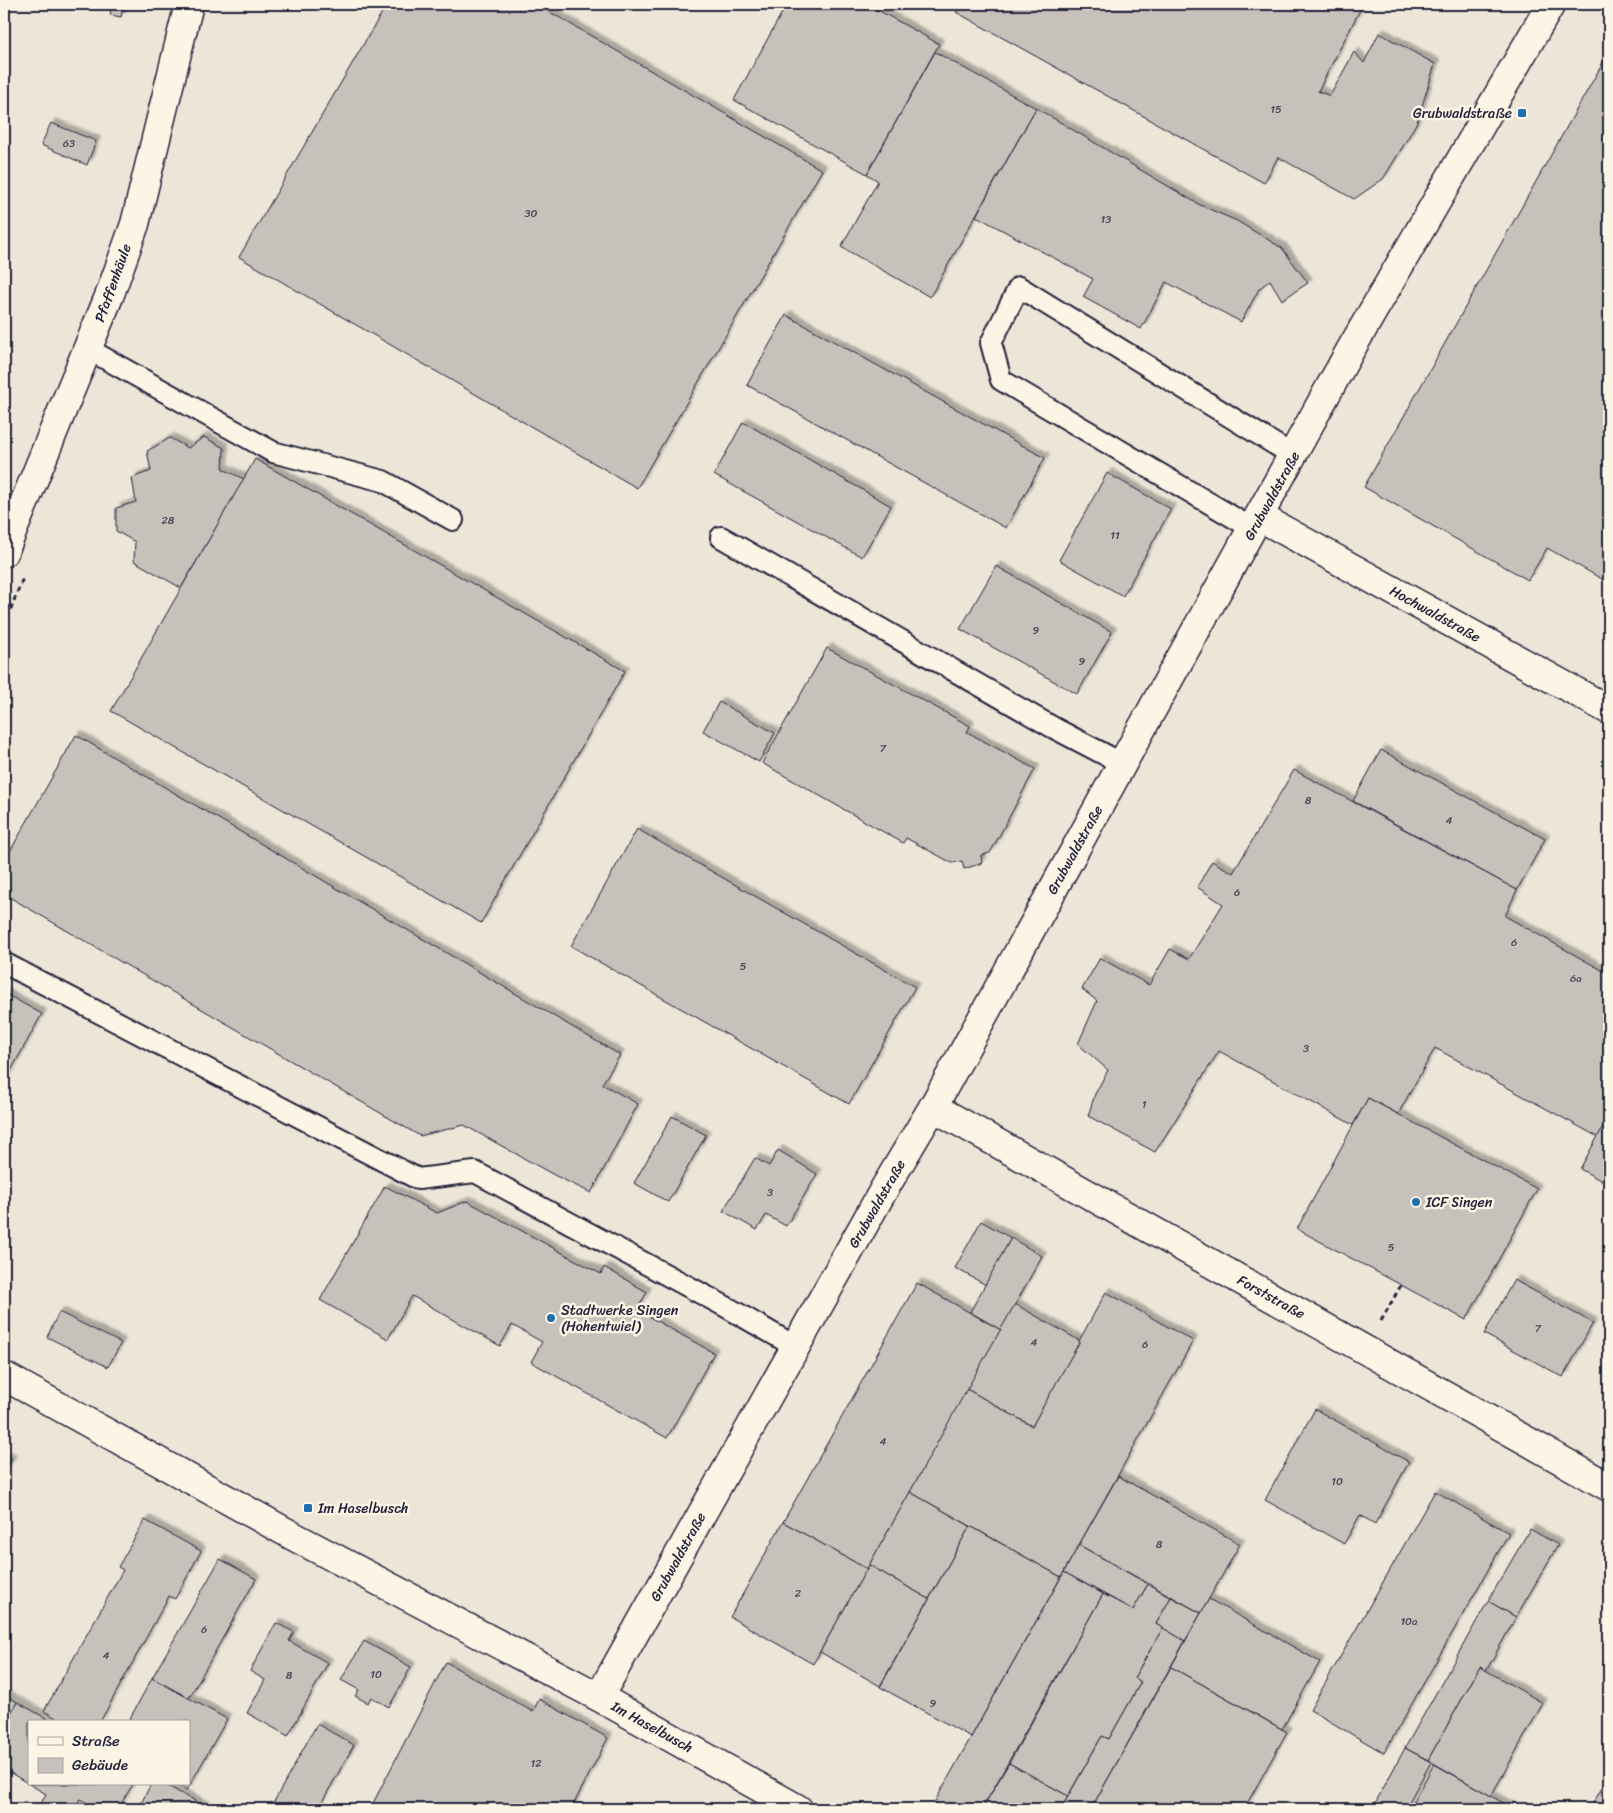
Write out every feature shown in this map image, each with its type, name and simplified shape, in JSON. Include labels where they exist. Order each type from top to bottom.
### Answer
[{"type":"street","name":"Pfaffenhäule","points":[[4,552],[88,349],[135,224],[189,4]]},
{"type":"street","name":"Grubwaldstraße","points":[[599,1698],[933,1107],[1294,456],[1351,349],[1551,4]]},
{"type":"street","name":"Hochwaldstraße","points":[[1257,523],[1609,710]]},
{"type":"street","name":"Forststraße","points":[[933,1107],[1609,1487]]},
{"type":"street","name":"Im Haselbusch","points":[[4,1376],[293,1536],[599,1698],[798,1809]]},
{"type":"lane","points":[[1257,523],[1001,380],[991,343],[1019,287],[1294,456]]},
{"type":"lane","points":[[88,349],[273,452],[383,481],[453,520]]},
{"type":"lane","points":[[721,537],[1054,728],[1123,764]]},
{"type":"lane","points":[[4,964],[418,1179],[474,1172],[796,1347]]},
{"type":"path","points":[[1380,1323],[1401,1285]]},
{"type":"shaded area","points":[[4,4],[1609,4],[1609,1809],[4,1809]]},
{"type":"building","points":[[112,4],[124,4],[121,17],[110,15]]},
{"type":"building","points":[[387,4],[536,4],[822,170],[637,488],[239,257]]},
{"type":"building","points":[[773,4],[867,4],[939,44],[867,174],[734,100],[784,9]]},
{"type":"building","points":[[961,4],[1363,4],[1318,91],[1330,96],[1354,52],[1364,63],[1379,33],[1435,64],[1417,122],[1402,148],[1383,179],[1354,199],[1278,157],[1264,183],[956,12]]},
{"type":"building","points":[[935,52],[1036,108],[930,297],[841,247],[878,181],[867,174]]},
{"type":"building","points":[[1609,52],[1609,583],[1547,548],[1528,580],[1364,487]]},
{"type":"building","points":[[1036,108],[1200,205],[1237,221],[1282,248],[1308,283],[1282,300],[1270,280],[1259,289],[1241,322],[1166,282],[1141,329],[1083,297],[1093,279],[976,216]]},
{"type":"building","points":[[51,123],[96,141],[87,165],[41,145]]},
{"type":"building","points":[[786,315],[1045,458],[1006,528],[747,385]]},
{"type":"building","points":[[743,422],[891,506],[862,557],[714,475]]},
{"type":"building","points":[[204,437],[224,448],[223,469],[244,479],[181,588],[134,561],[135,542],[116,531],[116,508],[136,502],[132,478],[151,471],[147,451],[170,438],[188,448]]},
{"type":"building","points":[[255,459],[625,671],[481,923],[111,711]]},
{"type":"building","points":[[1107,473],[1171,509],[1123,596],[1059,560]]},
{"type":"building","points":[[996,566],[1112,632],[1077,694],[960,629]]},
{"type":"building","points":[[827,648],[970,726],[967,732],[1035,769],[990,853],[981,855],[982,863],[964,869],[962,861],[952,863],[906,838],[903,843],[762,763]]},
{"type":"building","points":[[719,702],[775,733],[759,762],[703,731]]},
{"type":"building","points":[[76,735],[620,1055],[602,1084],[638,1104],[591,1193],[554,1175],[464,1125],[420,1136],[4,894],[4,862]]},
{"type":"building","points":[[1381,750],[1545,839],[1517,890],[1353,801]]},
{"type":"building","points":[[1294,770],[1517,890],[1505,916],[1609,974],[1609,1116],[1598,1137],[1435,1048],[1398,1114],[1368,1098],[1353,1125],[1219,1051],[1155,1152],[1088,1116],[1095,1094],[1108,1070],[1078,1044],[1097,1001],[1082,989],[1100,958],[1149,985],[1170,949],[1189,959],[1223,904],[1197,887],[1212,861],[1233,873]]},
{"type":"building","points":[[637,829],[915,987],[849,1104],[571,946]]},
{"type":"building","points":[[4,993],[42,1014],[4,1083]]},
{"type":"building","points":[[1368,1098],[1537,1189],[1466,1320],[1297,1229]]},
{"type":"building","points":[[672,1116],[706,1135],[668,1202],[634,1183]]},
{"type":"building","points":[[1609,1116],[1609,1185],[1580,1169]]},
{"type":"building","points":[[778,1150],[817,1174],[786,1226],[766,1215],[757,1230],[723,1211],[755,1158],[769,1166]]},
{"type":"building","name":"Stadtwerke Singen (Hohentwiel)","points":[[385,1186],[437,1213],[467,1201],[601,1274],[604,1267],[647,1292],[637,1310],[714,1353],[667,1438],[531,1362],[542,1342],[512,1325],[500,1346],[412,1296],[388,1339],[320,1300]]},
{"type":"building","points":[[981,1221],[1011,1238],[986,1285],[955,1268]]},
{"type":"building","points":[[1011,1238],[1042,1256],[1001,1330],[970,1312]]},
{"type":"building","points":[[1514,1280],[1593,1323],[1563,1377],[1484,1334]]},
{"type":"building","points":[[917,1283],[1001,1330],[867,1569],[783,1522]]},
{"type":"building","points":[[1106,1292],[1193,1341],[1061,1577],[910,1492],[967,1389],[1032,1426]]},
{"type":"building","points":[[1015,1304],[1080,1341],[1032,1426],[967,1389]]},
{"type":"building","points":[[59,1312],[121,1343],[108,1367],[47,1337]]},
{"type":"building","points":[[1315,1409],[1409,1462],[1375,1524],[1360,1515],[1344,1544],[1265,1500]]},
{"type":"building","points":[[4,1455],[12,1459],[4,1473]]},
{"type":"building","points":[[1118,1476],[1240,1544],[1201,1613],[1079,1545]]},
{"type":"building","points":[[1435,1491],[1509,1533],[1384,1753],[1310,1710]]},
{"type":"building","points":[[910,1492],[970,1526],[929,1599],[869,1565]]},
{"type":"building","points":[[145,1520],[201,1551],[175,1599],[169,1596],[101,1720],[60,1720],[44,1711],[123,1570],[118,1567]]},
{"type":"building","points":[[783,1522],[867,1569],[813,1664],[730,1617]]},
{"type":"building","points":[[970,1526],[1061,1577],[971,1737],[880,1687]]},
{"type":"building","points":[[1530,1529],[1558,1545],[1516,1617],[1488,1601]]},
{"type":"building","points":[[1079,1545],[1148,1584],[1133,1610],[1064,1572]]},
{"type":"building","points":[[220,1559],[256,1579],[189,1698],[152,1678]]},
{"type":"building","points":[[869,1565],[929,1599],[880,1686],[820,1652]]},
{"type":"building","points":[[1064,1572],[1103,1594],[982,1809],[945,1809],[934,1803]]},
{"type":"building","points":[[1148,1584],[1171,1597],[1156,1624],[1163,1628],[1134,1678],[1141,1682],[1109,1739],[1102,1736],[1068,1796],[1009,1763],[1103,1594],[1133,1610]]},
{"type":"building","points":[[1171,1597],[1201,1613],[1185,1641],[1156,1624]]},
{"type":"building","points":[[1209,1599],[1320,1662],[1282,1729],[1171,1667]]},
{"type":"building","points":[[1488,1601],[1516,1617],[1486,1671],[1480,1667],[1428,1760],[1405,1748]]},
{"type":"building","points":[[276,1623],[294,1632],[289,1641],[328,1663],[288,1736],[247,1713],[265,1680],[250,1671]]},
{"type":"building","points":[[1163,1628],[1185,1641],[1091,1809],[1061,1809],[1102,1736],[1109,1739],[1141,1682],[1134,1678]]},
{"type":"building","points":[[364,1641],[411,1667],[389,1707],[371,1697],[368,1703],[355,1696],[359,1690],[341,1680]]},
{"type":"building","points":[[446,1662],[533,1712],[539,1699],[608,1738],[571,1809],[370,1809]]},
{"type":"building","points":[[1171,1667],[1287,1732],[1244,1809],[1091,1809]]},
{"type":"building","points":[[1480,1667],[1543,1703],[1491,1796],[1428,1760]]},
{"type":"building","points":[[152,1678],[227,1719],[190,1785],[190,1720],[129,1720]]},
{"type":"building","points":[[4,1694],[17,1702],[4,1726]]},
{"type":"building","points":[[17,1702],[49,1720],[28,1720],[28,1783],[4,1769],[4,1726]]},
{"type":"building","points":[[317,1724],[354,1745],[318,1809],[270,1809]]},
{"type":"building","points":[[1405,1748],[1431,1762],[1405,1809],[1372,1809]]},
{"type":"building","points":[[1009,1763],[1068,1796],[1061,1809],[982,1809]]},
{"type":"building","points":[[1434,1764],[1491,1796],[1514,1809],[1409,1809]]},
{"type":"building","points":[[1609,1775],[1609,1809],[1590,1809]]},
{"type":"building","points":[[32,1786],[132,1786],[118,1809],[97,1809],[80,1799],[74,1809],[38,1809],[46,1794]]},
{"type":"building","points":[[150,1786],[168,1786],[210,1809],[138,1809]]},
{"type":"building","points":[[180,1786],[189,1786],[187,1790]]},
{"type":"place","name":"Grubwaldstraße","points":[[1522,113]]},
{"type":"place","name":"ICF Singen","points":[[1416,1202]]},
{"type":"place","name":"Stadtwerke Singen (Hohentwiel)","points":[[551,1318]]},
{"type":"place","name":"Im Haselbusch","points":[[308,1508]]}]
